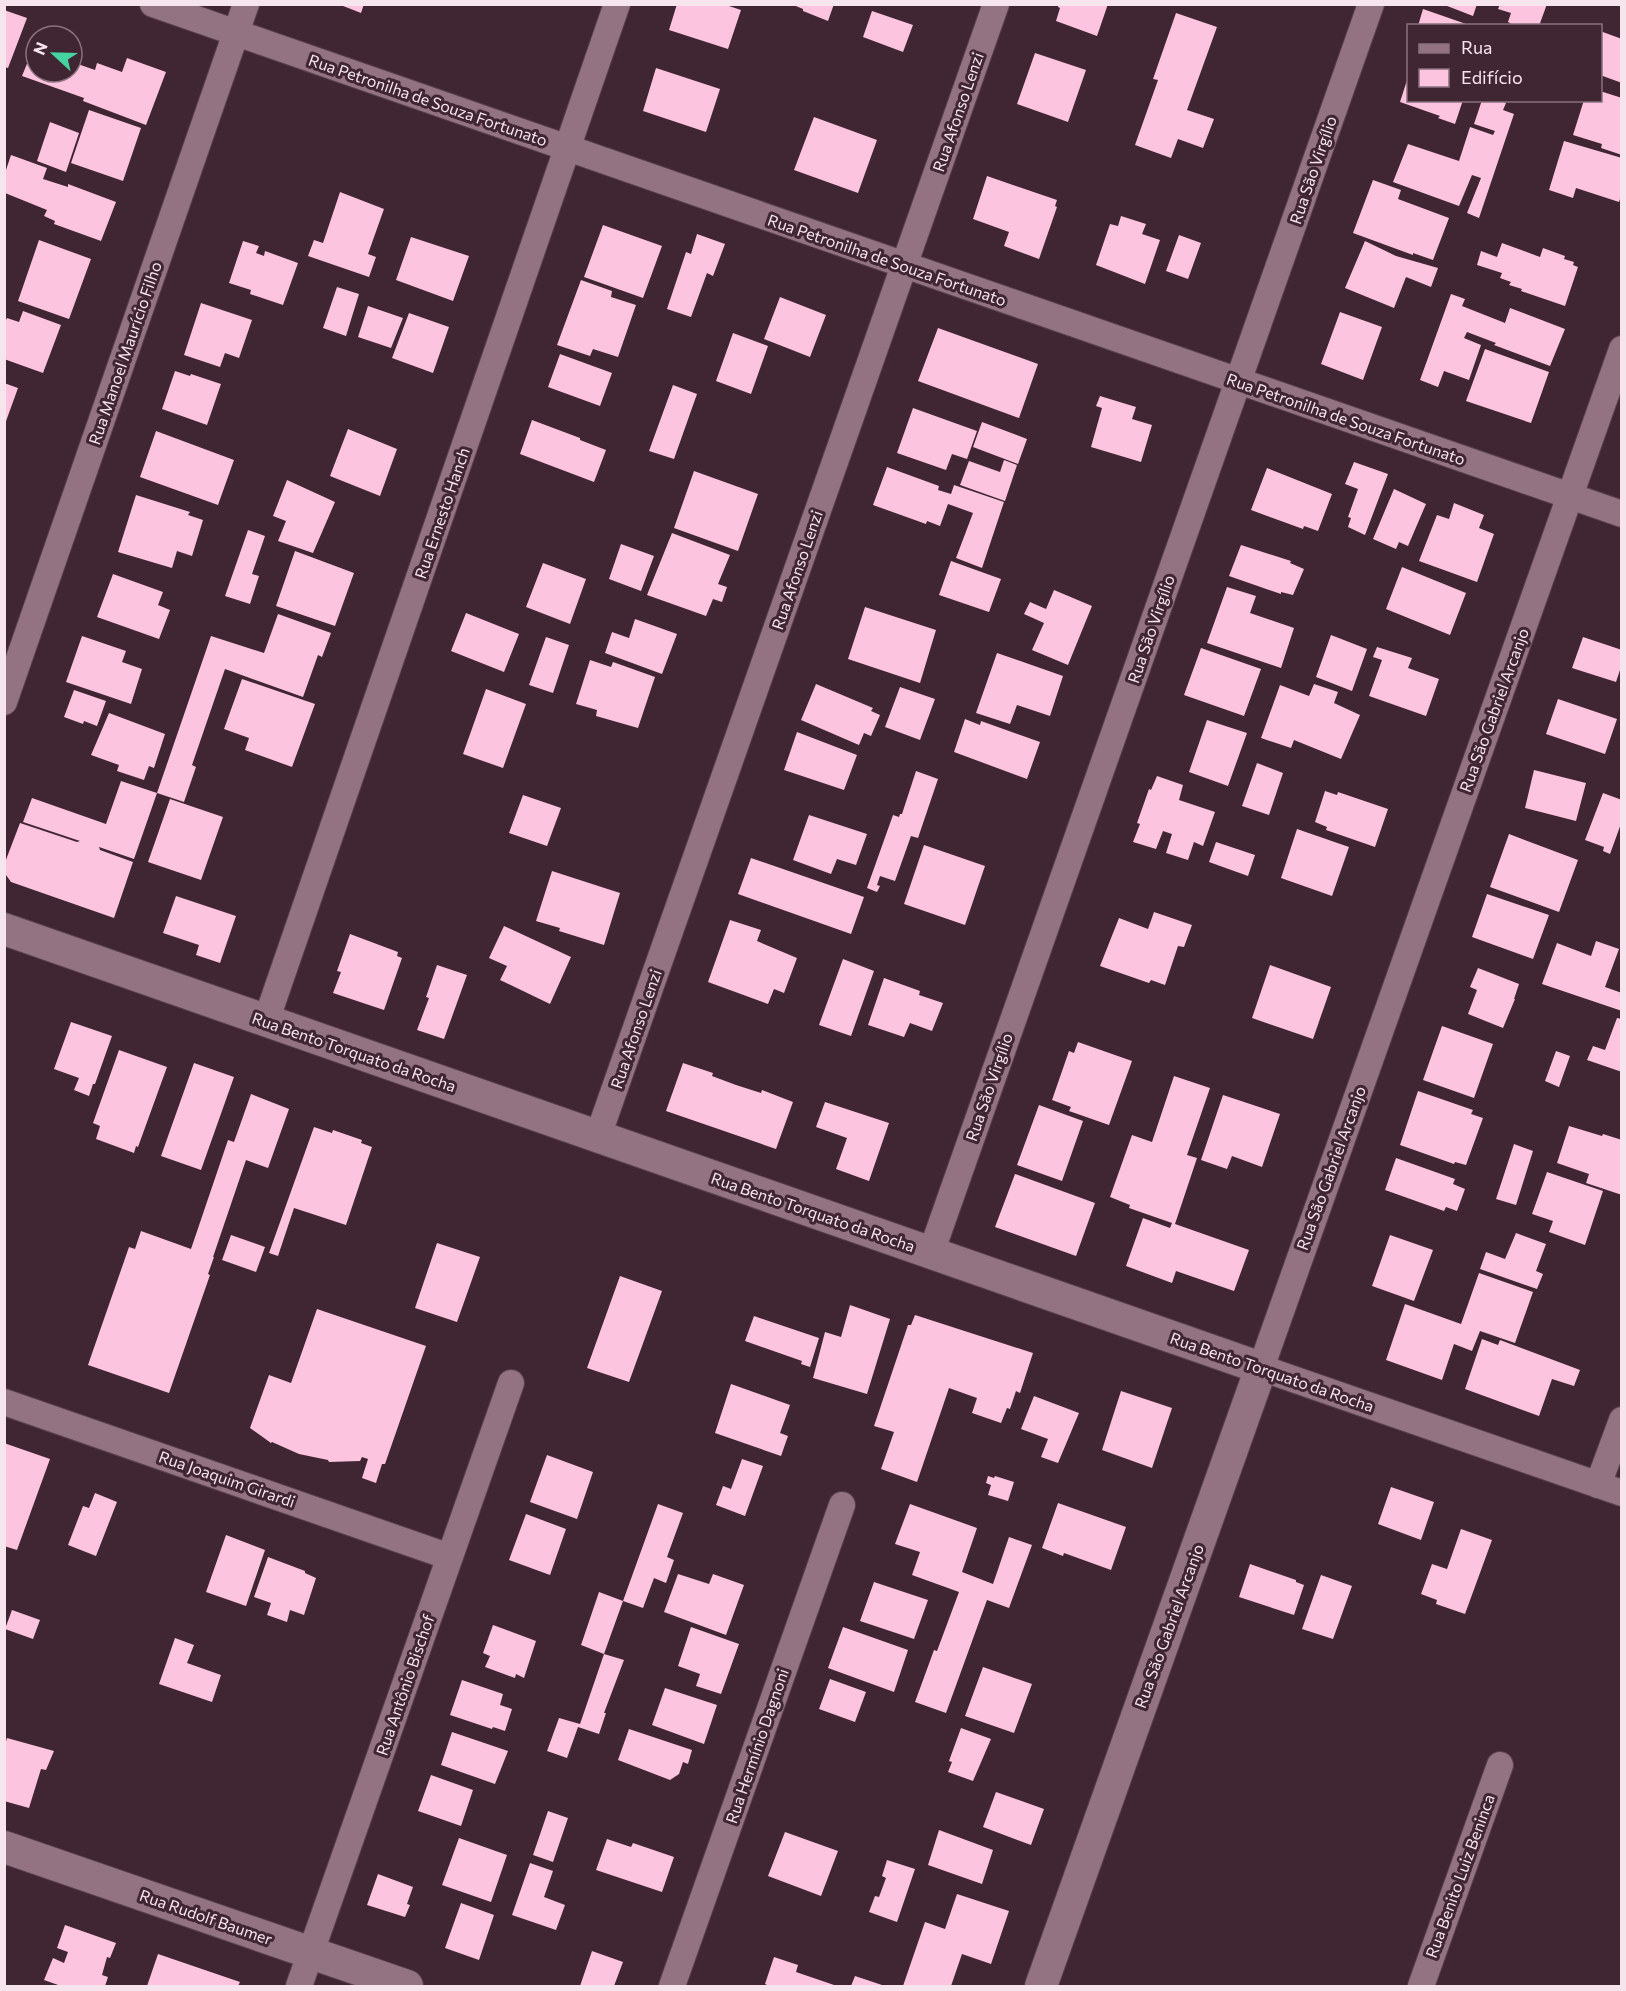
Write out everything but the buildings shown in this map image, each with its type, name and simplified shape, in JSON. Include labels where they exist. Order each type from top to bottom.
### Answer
[{"type":"street","name":"Rua Petronilha de Souza Fortunato","points":[[153,4],[1622,514]]},
{"type":"street","name":"Rua Manoel Maurício Filho","points":[[4,702],[246,4]]},
{"type":"street","name":"Rua Ernesto Hanch","points":[[266,1021],[617,4]]},
{"type":"street","name":"Rua Afonso Lenzi","points":[[598,1136],[996,4]]},
{"type":"street","name":"Rua São Virgílio","points":[[931,1253],[1371,4]]},
{"type":"street","name":"Rua São Gabriel Arcanjo","points":[[1041,1986],[1622,349]]},
{"type":"street","name":"Rua Bento Torquato da Rocha","points":[[4,929],[1610,1489]]},
{"type":"street","name":"Rua Antônio Bischof","points":[[299,1986],[511,1383]]},
{"type":"street","name":"Rua Joaquim Girardi","points":[[4,1402],[450,1557]]},
{"type":"street","points":[[1610,1489],[1622,1420]]},
{"type":"street","name":"Rua Hermínio Dagnoni","points":[[672,1986],[842,1505]]},
{"type":"street","name":"Rua Benito Luiz Beninca","points":[[1421,1986],[1500,1765]]},
{"type":"street","name":"Rua Rudolf Baumer","points":[[4,1847],[407,1986]]}]
